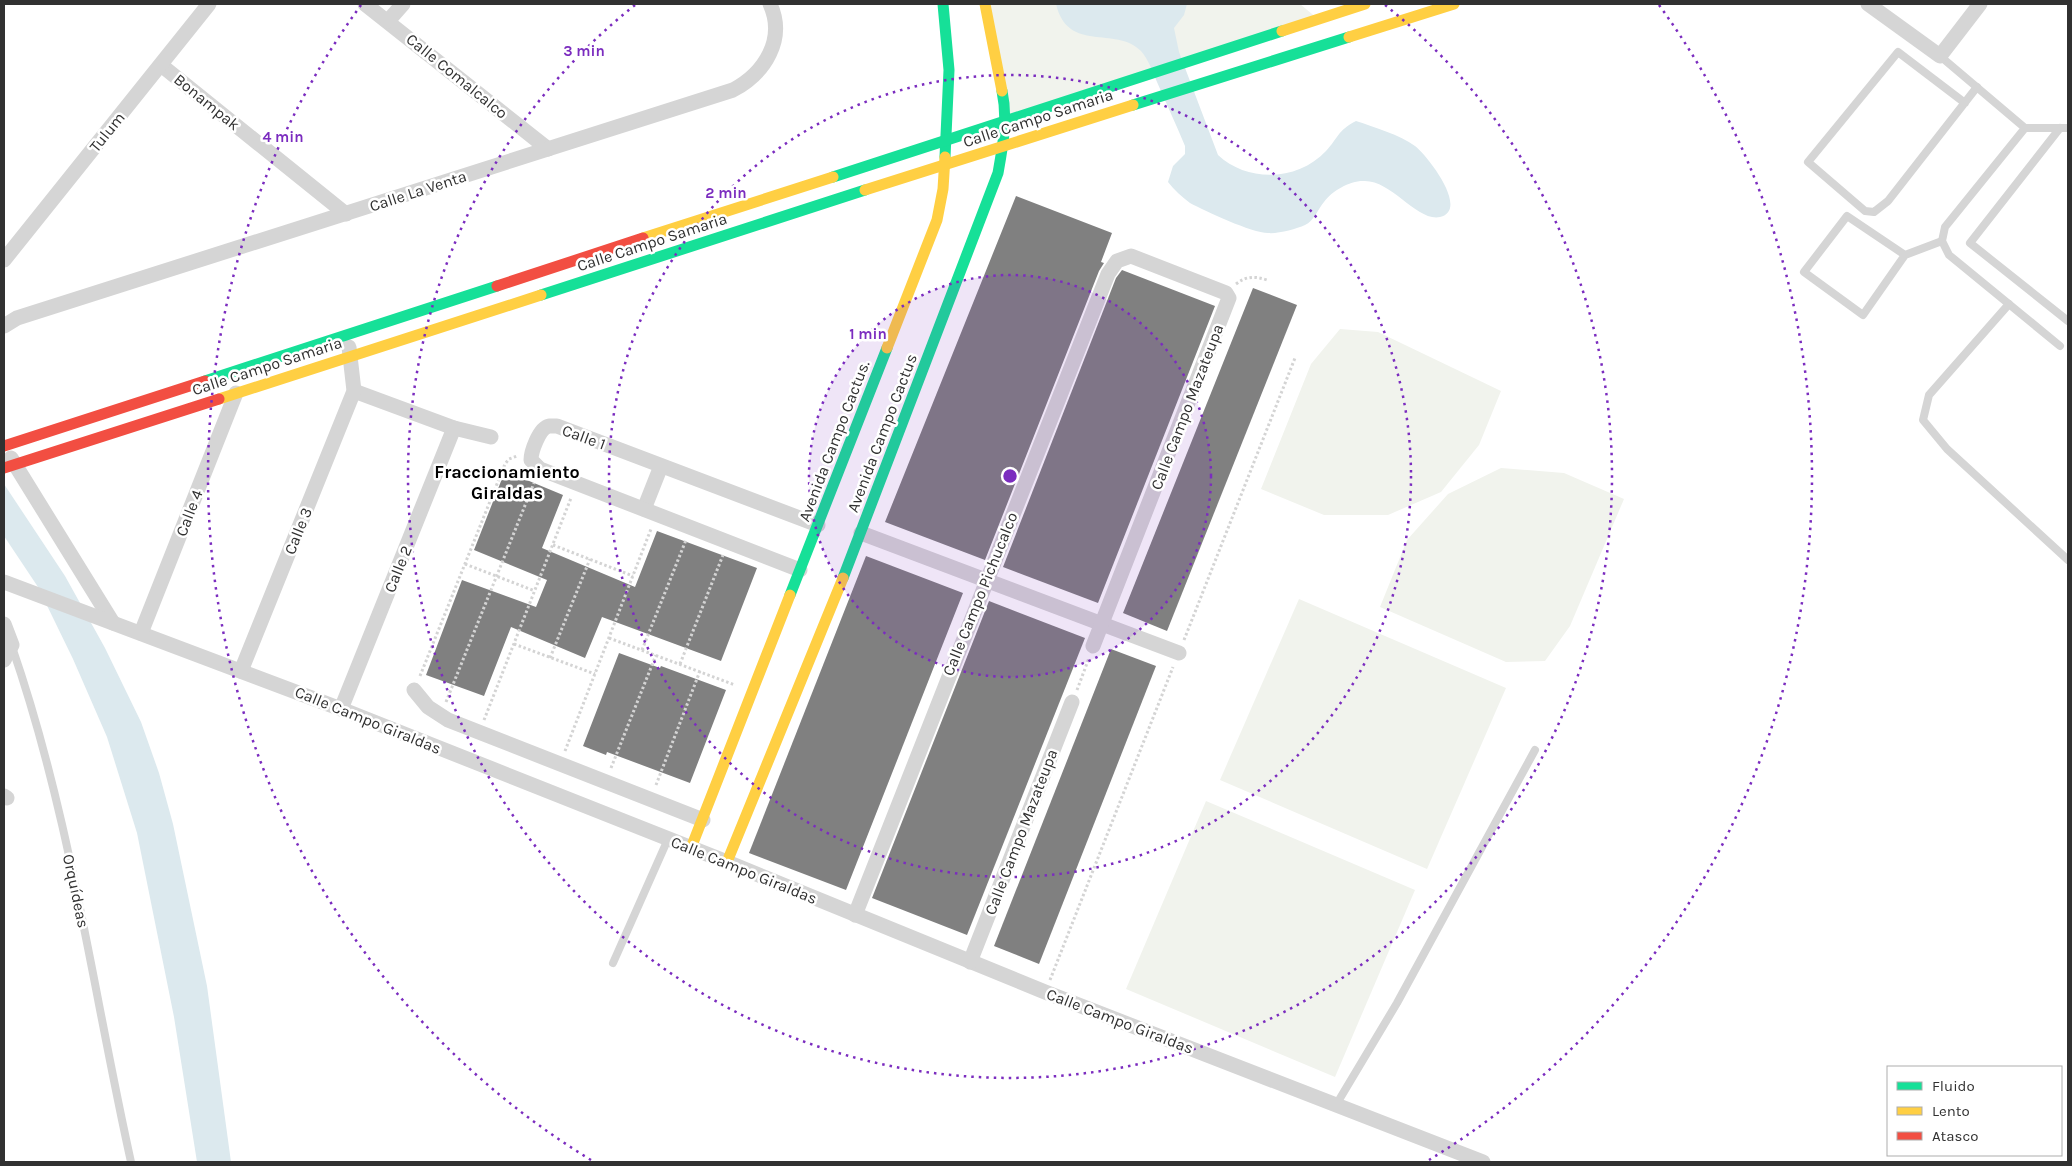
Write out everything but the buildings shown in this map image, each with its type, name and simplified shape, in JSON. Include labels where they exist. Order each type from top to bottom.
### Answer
[{"type":"street","name":"Tulum","points":[[4,260],[209,4]]},
{"type":"street","name":"Calle Comalcalco","points":[[365,4],[548,149]]},
{"type":"street","points":[[388,21],[404,4]]},
{"type":"street","name":"Calle La Venta","points":[[4,326],[10,316],[346,214],[728,92],[738,87],[765,63],[772,48],[776,24],[770,4]]},
{"type":"street","name":"Avenida Campo Cactus.","points":[[691,848],[933,233],[944,188],[946,164],[950,67],[948,34],[943,4]]},
{"type":"street","name":"Avenida Campo Cactus","points":[[728,862],[860,533],[994,187],[1004,146],[1006,121],[1000,77],[985,4]]},
{"type":"street","name":"Calle Campo Samaria","points":[[4,446],[1363,4]]},
{"type":"street","name":"Calle Campo Samaria","points":[[9,466],[946,164],[1454,4]]},
{"type":"street","points":[[1868,4],[1940,56],[1980,4]]},
{"type":"street","name":"Bonampak","points":[[161,65],[346,214]]},
{"type":"street","name":"Calle Campo Pichucalco","points":[[855,915],[1108,274],[1117,261],[1131,256],[1226,293]]},
{"type":"street","name":"Calle Campo Mazateupa","points":[[1093,646],[1228,302],[1228,295],[1226,293]]},
{"type":"street","points":[[345,335],[351,356],[354,391],[454,428],[491,437]]},
{"type":"street","name":"Calle 3","points":[[241,671],[354,391]]},
{"type":"street","name":"Calle 4","points":[[142,633],[236,393]]},
{"type":"street","name":"Calle 1","points":[[531,455],[540,433],[549,426],[557,426],[818,525]]},
{"type":"street","name":"Calle 2","points":[[341,710],[454,428]]},
{"type":"street","points":[[4,446],[9,466],[114,623]]},
{"type":"street","points":[[531,455],[531,460],[540,469],[800,570]]},
{"type":"street","points":[[651,512],[661,466]]},
{"type":"street","points":[[860,533],[1179,653]]},
{"type":"street","name":"Calle Campo Giraldas","points":[[4,582],[341,710],[728,862],[1045,992],[1483,1162]]},
{"type":"street","name":"Orquídeas","points":[[4,624],[12,645]]},
{"type":"street","points":[[4,660],[12,645]]},
{"type":"street","name":"Calle Campo Giraldas","points":[[414,690],[428,707],[440,716],[702,820]]},
{"type":"street","name":"Calle Campo Mazateupa","points":[[970,962],[1072,702]]},
{"type":"lane","points":[[1965,103],[1898,52],[1808,162],[1865,211],[1874,212],[1888,201],[1965,103],[1977,87]]},
{"type":"lane","points":[[1940,56],[2026,128],[2064,128]]},
{"type":"lane","points":[[2026,128],[1945,227],[1942,241],[1949,255],[2060,346]]},
{"type":"lane","points":[[2064,128],[1970,243],[2068,321]]},
{"type":"lane","points":[[1904,255],[1847,216],[1804,272],[1862,315],[1904,255],[1942,241]]},
{"type":"lane","points":[[2009,304],[1929,395],[1923,420],[1947,449],[2068,560]]},
{"type":"lane","name":"Orquídeas","points":[[12,645],[43,746],[78,897],[112,1077],[131,1162]]},
{"type":"lane","points":[[1336,1105],[1397,1003],[1535,750]]},
{"type":"lane","points":[[613,963],[668,839]]},
{"type":"path","points":[[1226,293],[1242,279],[1248,277],[1267,280]]},
{"type":"path","points":[[1045,992],[1295,358]]},
{"type":"path","points":[[414,690],[505,464],[514,456],[531,455]]},
{"type":"path","points":[[440,716],[540,469]]},
{"type":"path","points":[[479,733],[577,483]]},
{"type":"path","points":[[560,764],[633,576],[651,512]]},
{"type":"path","points":[[642,650],[692,528]]},
{"type":"path","points":[[680,664],[728,542]]},
{"type":"path","points":[[553,545],[633,576]]},
{"type":"path","points":[[550,658],[590,559]]},
{"type":"path","points":[[465,564],[535,591]]},
{"type":"path","points":[[609,638],[753,691]]},
{"type":"path","points":[[514,644],[595,674]]},
{"type":"path","points":[[1072,702],[1093,646]]},
{"type":"path","points":[[605,782],[656,655]]},
{"type":"path","points":[[650,799],[700,671]]},
{"type":"shaded area","points":[[984,4],[1300,4],[1318,19],[1005,121]]},
{"type":"shaded area","points":[[1056,4],[1187,4],[1184,15],[1174,28],[1179,52],[1218,155],[1230,164],[1258,174],[1273,175],[1287,173],[1315,161],[1342,131],[1356,121],[1402,138],[1421,151],[1443,182],[1450,204],[1448,212],[1440,217],[1431,217],[1422,213],[1384,186],[1363,181],[1341,187],[1331,194],[1313,218],[1305,225],[1277,233],[1261,232],[1240,226],[1190,203],[1168,182],[1173,166],[1185,154],[1185,146],[1144,54],[1130,44],[1118,40],[1081,34],[1071,29],[1062,19]]},
{"type":"shaded area","points":[[1340,329],[1378,332],[1501,391],[1479,445],[1441,492],[1388,515],[1324,515],[1261,489],[1311,364]]},
{"type":"shaded area","points":[[1501,468],[1564,473],[1624,499],[1570,626],[1545,661],[1506,662],[1380,607],[1407,540],[1448,494]]},
{"type":"shaded area","points":[[4,484],[65,576],[105,648],[141,722],[159,773],[173,824],[207,986],[231,1162],[197,1162],[174,1017],[137,833],[107,737],[73,659],[38,587],[4,536]]},
{"type":"shaded area","points":[[1299,599],[1506,688],[1427,869],[1220,780]]},
{"type":"shaded area","points":[[1206,801],[1415,890],[1335,1077],[1126,989]]},
{"type":"traffic: fast","points":[[943,4],[949,70],[945,157]]},
{"type":"traffic: fast","points":[[833,177],[1282,31]]},
{"type":"traffic: fast","points":[[1133,105],[1349,37]]},
{"type":"traffic: fast","points":[[843,578],[998,173],[1005,122],[1002,91]]},
{"type":"traffic: fast","points":[[541,295],[865,190]]},
{"type":"traffic: fast","points":[[205,381],[497,286]]},
{"type":"traffic: fast","points":[[790,595],[887,348]]},
{"type":"traffic: slow","points":[[985,4],[1002,91]]},
{"type":"traffic: slow","points":[[1282,31],[1365,4]]},
{"type":"traffic: slow","points":[[1349,37],[1454,4]]},
{"type":"traffic: slow","points":[[865,190],[1133,105]]},
{"type":"traffic: slow","points":[[887,348],[937,220],[943,189],[945,157]]},
{"type":"traffic: slow","points":[[643,238],[833,177]]},
{"type":"traffic: slow","points":[[219,399],[541,295]]},
{"type":"traffic: slow","points":[[727,862],[843,578]]},
{"type":"traffic: slow","points":[[691,848],[790,595]]},
{"type":"traffic: jam","points":[[497,286],[643,238]]},
{"type":"traffic: jam","points":[[4,446],[205,381]]},
{"type":"traffic: jam","points":[[4,468],[219,399]]},
{"type":"district","name":"Fraccionamiento Giraldas","points":[[507,482]]}]
